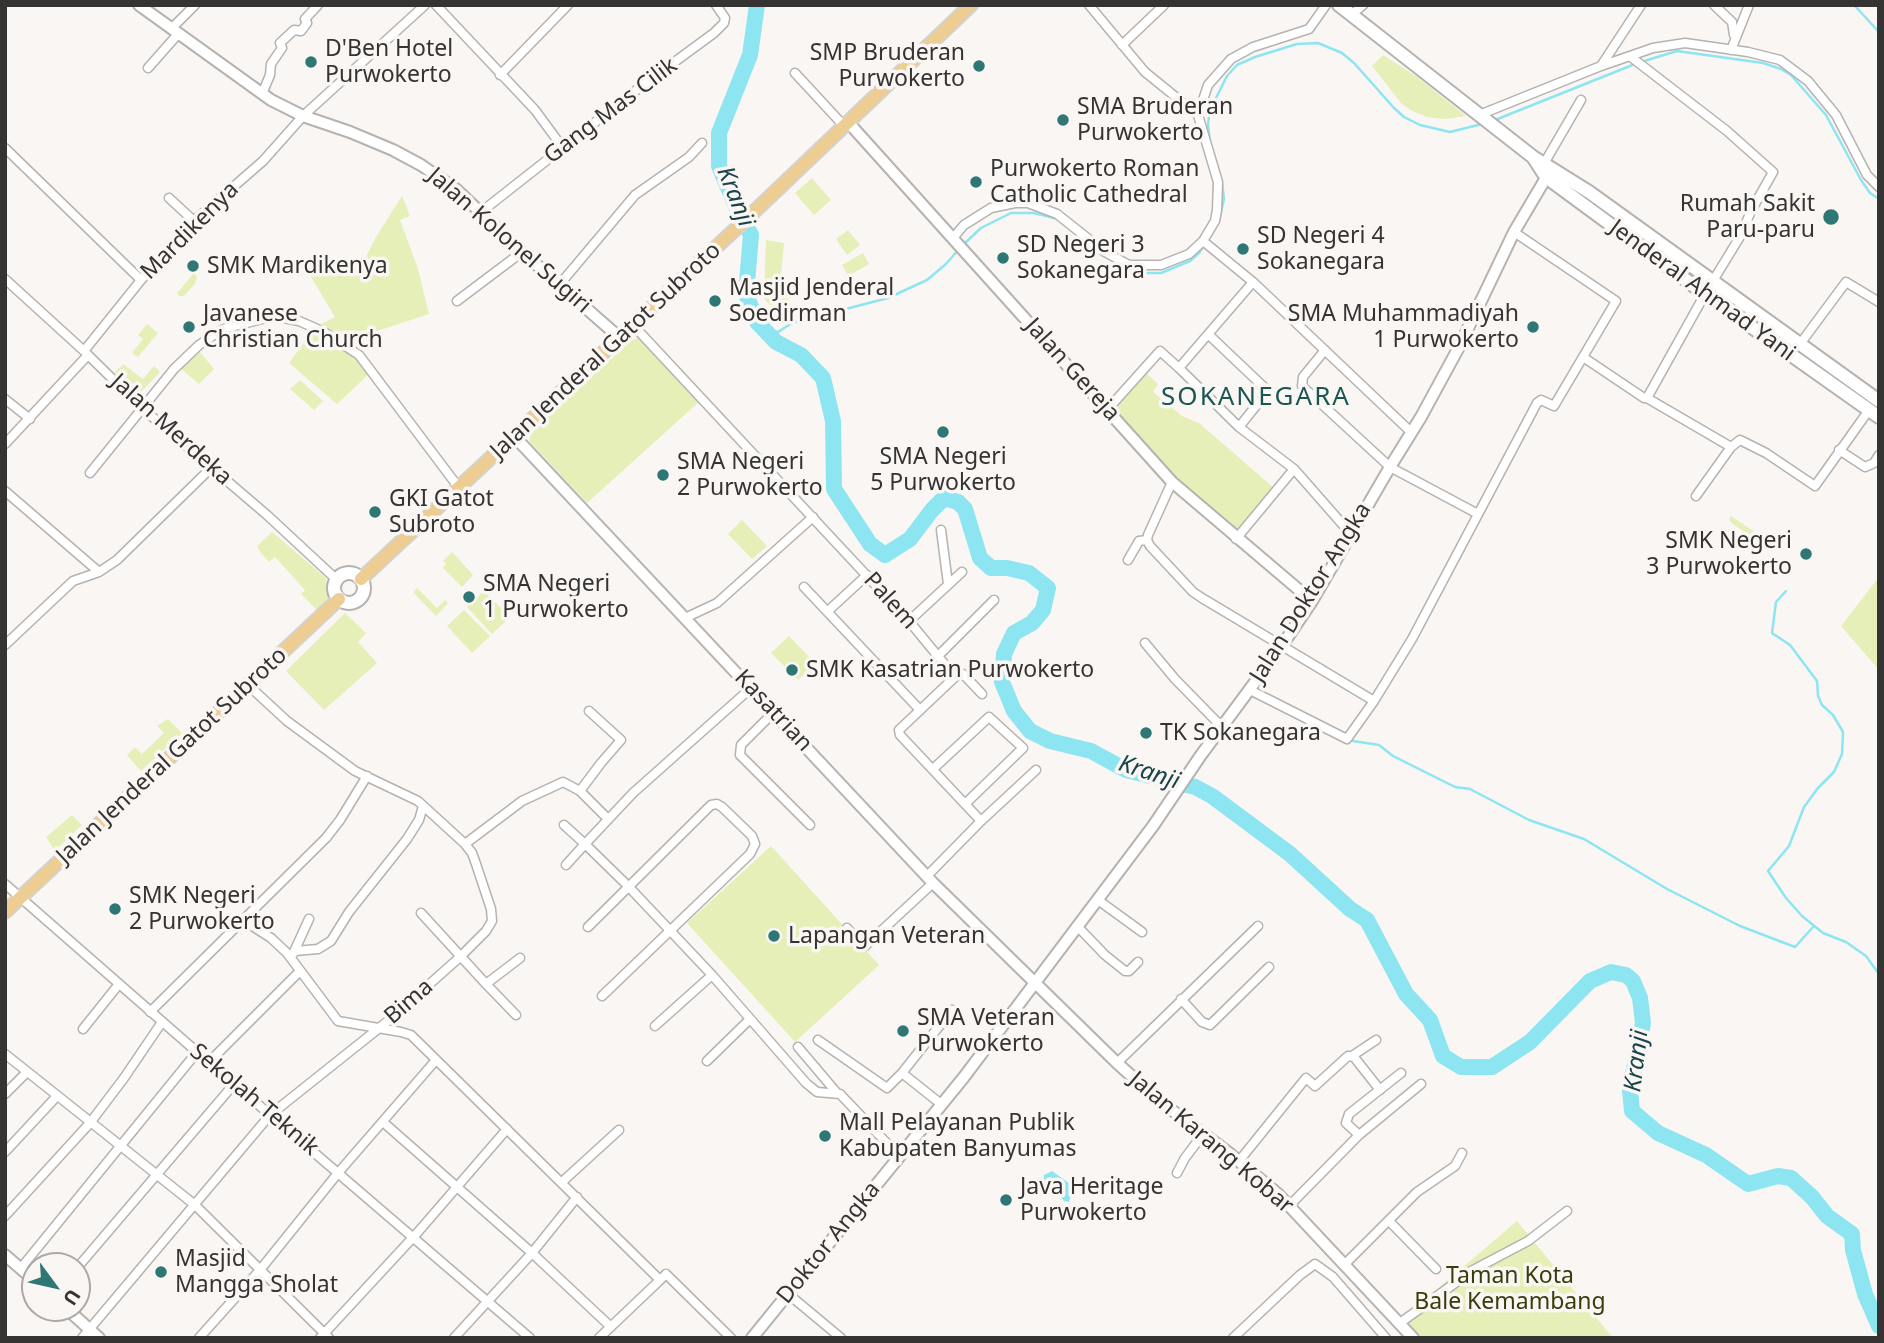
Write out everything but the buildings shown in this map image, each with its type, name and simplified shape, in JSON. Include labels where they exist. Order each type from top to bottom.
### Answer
[{"type":"main road","name":"Jalan Jenderal Gatot Subroto","points":[[361,579],[732,233],[971,5]]},
{"type":"main road","name":"Jenderal Ahmad Yani","points":[[1339,5],[1502,131],[1543,167],[1705,294],[1812,370],[1875,409]]},
{"type":"main road","name":"Jenderal Ahmad Yani","points":[[1543,167],[1800,344],[1875,409]]},
{"type":"main road","points":[[346,574],[361,579],[364,590],[359,599],[350,603],[339,599],[334,588],[337,580],[346,574]]},
{"type":"main road","name":"Jalan Jenderal Gatot Subroto","points":[[5,912],[339,599]]},
{"type":"street","name":"Jalan Kolonel Sugiri","points":[[139,5],[262,94],[303,116],[351,132],[412,160],[457,190],[522,252],[620,338]]},
{"type":"street","points":[[148,68],[195,5]]},
{"type":"street","points":[[262,94],[270,75],[271,64],[282,48],[281,43],[294,30],[301,31],[307,23],[305,19],[318,5]]},
{"type":"street","points":[[436,5],[534,110],[563,148]]},
{"type":"street","points":[[500,75],[568,5]]},
{"type":"street","name":"Gang Mas Cilik","points":[[481,212],[719,28],[725,18],[716,5]]},
{"type":"street","points":[[1089,5],[1145,72],[1198,115]]},
{"type":"street","points":[[1122,45],[1164,5]]},
{"type":"street","points":[[954,240],[964,225],[980,213],[1000,204],[1028,203],[1057,214],[1105,252],[1129,265],[1143,267],[1168,263],[1207,244],[1219,195],[1198,115],[1208,85],[1231,59],[1266,41],[1309,29],[1326,5]]},
{"type":"street","points":[[1350,16],[1363,5]]},
{"type":"street","points":[[1601,66],[1641,5]]},
{"type":"street","points":[[1714,5],[1732,22],[1734,37]]},
{"type":"street","points":[[1731,50],[1749,5]]},
{"type":"street","points":[[303,116],[423,7]]},
{"type":"street","points":[[1480,116],[1601,66],[1634,60],[1653,48],[1685,43],[1731,50],[1780,60],[1808,81],[1836,115],[1867,175],[1879,187]]},
{"type":"street","points":[[1634,60],[1727,131],[1773,172],[1741,235],[1647,398]]},
{"type":"street","points":[[796,74],[846,124]]},
{"type":"street","points":[[1543,167],[1581,100]]},
{"type":"street","name":"Mardikenya","points":[[5,444],[86,353],[141,280],[194,221],[262,161],[303,116]]},
{"type":"street","name":"Jalan Gereja","points":[[846,124],[1171,482],[1312,601]]},
{"type":"street","points":[[560,284],[635,195],[689,157],[702,143]]},
{"type":"street","points":[[5,148],[141,280]]},
{"type":"street","name":"Jalan Doktor Angka","points":[[1034,982],[1153,826],[1312,601],[1460,347],[1543,167]]},
{"type":"street","points":[[169,198],[194,221]]},
{"type":"street","points":[[1250,690],[1347,739],[1412,639],[1538,400],[1554,406],[1583,357],[1615,300],[1514,232]]},
{"type":"street","points":[[1207,244],[1254,282],[1412,433]]},
{"type":"street","points":[[457,301],[522,252]]},
{"type":"street","name":"Jalan Merdeka","points":[[5,279],[143,409],[212,467],[337,580]]},
{"type":"street","points":[[1179,368],[1254,282]]},
{"type":"street","points":[[1800,344],[1846,282],[1879,302]]},
{"type":"street","points":[[90,473],[174,369],[199,345],[223,329],[274,316],[299,321],[324,332],[359,355],[459,488]]},
{"type":"street","name":"Palem","points":[[633,325],[909,621],[955,677],[959,673],[963,674],[982,694]]},
{"type":"street","points":[[1209,335],[1268,391],[1239,427]]},
{"type":"street","points":[[1325,350],[1303,377],[1302,386],[1390,467],[1478,513]]},
{"type":"street","points":[[1107,410],[1160,351],[1239,427],[1294,469],[1351,534]]},
{"type":"street","points":[[1583,357],[1636,394],[1731,447]]},
{"type":"street","points":[[1812,370],[1820,359]]},
{"type":"street","points":[[5,398],[30,419]]},
{"type":"street","points":[[1696,496],[1731,447],[1740,440],[1766,453],[1815,486],[1839,450],[1875,409]]},
{"type":"street","name":"Kasatrian","points":[[514,436],[930,879],[1034,982]]},
{"type":"street","points":[[1839,450],[1865,467],[1874,463],[1879,456]]},
{"type":"street","points":[[5,645],[73,581],[99,572],[117,559],[212,467]]},
{"type":"street","points":[[1236,539],[1294,469]]},
{"type":"street","points":[[1147,540],[1171,482]]},
{"type":"street","points":[[5,491],[99,572]]},
{"type":"street","points":[[685,618],[717,603],[813,517]]},
{"type":"street","points":[[941,530],[948,584]]},
{"type":"street","points":[[1147,540],[1193,592],[1374,701]]},
{"type":"street","points":[[1128,560],[1139,541],[1147,540]]},
{"type":"street","points":[[909,621],[962,572]]},
{"type":"street","points":[[828,611],[867,576]]},
{"type":"street","points":[[804,587],[920,710]]},
{"type":"street","points":[[937,656],[994,600]]},
{"type":"street","points":[[1145,643],[1175,679],[1222,727]]},
{"type":"street","points":[[955,677],[898,732],[981,821]]},
{"type":"street","name":"Bima","points":[[86,1334],[270,1115],[378,1029],[460,957],[486,931],[492,921],[491,909],[476,864],[465,844],[418,801],[355,771],[287,721],[248,685]]},
{"type":"street","points":[[566,865],[633,793],[751,688]]},
{"type":"street","points":[[580,791],[621,740],[589,711]]},
{"type":"street","points":[[774,712],[741,745],[740,755],[810,825]]},
{"type":"street","points":[[933,769],[989,717],[1023,748],[965,804]]},
{"type":"street","points":[[846,928],[860,944],[866,946],[981,821],[1036,770]]},
{"type":"street","points":[[150,1012],[326,838],[367,776]]},
{"type":"street","points":[[465,844],[522,801],[538,795],[554,784],[569,783],[608,819]]},
{"type":"street","points":[[588,927],[715,803],[752,836],[755,844],[750,854],[602,996]]},
{"type":"street","points":[[293,955],[331,941],[349,912],[407,839],[424,806]]},
{"type":"street","points":[[564,825],[628,886],[712,975],[813,1090],[836,1093]]},
{"type":"street","name":"Sekolah Teknik","points":[[5,884],[530,1338]]},
{"type":"street","points":[[1098,900],[1142,932]]},
{"type":"street","points":[[421,913],[516,1015]]},
{"type":"street","points":[[293,955],[309,919]]},
{"type":"street","points":[[243,920],[293,955],[300,971],[338,1021],[411,1035],[660,1280]]},
{"type":"street","points":[[1077,926],[1104,955],[1125,971],[1129,971],[1138,962]]},
{"type":"street","points":[[1117,1063],[1258,926]]},
{"type":"street","points":[[486,984],[520,958]]},
{"type":"street","points":[[1181,999],[1202,1022],[1210,1025],[1269,967]]},
{"type":"street","points":[[209,1062],[300,971]]},
{"type":"street","points":[[655,1026],[712,975]]},
{"type":"street","name":"Jalan Karang Kobar","points":[[1034,982],[1157,1099],[1279,1194],[1413,1338]]},
{"type":"street","name":"Doktor Angka","points":[[752,1338],[942,1104],[1034,982]]},
{"type":"street","points":[[83,1029],[119,984]]},
{"type":"street","points":[[818,1040],[887,1088],[892,1086],[952,1010]]},
{"type":"street","points":[[707,1061],[749,1020]]},
{"type":"street","points":[[5,1216],[90,1123],[162,1022]]},
{"type":"street","points":[[1239,1161],[1306,1078],[1315,1086],[1344,1059],[1376,1040]]},
{"type":"street","points":[[798,1047],[836,1093],[899,1156]]},
{"type":"street","points":[[34,1252],[197,1052]]},
{"type":"street","points":[[5,1054],[195,1205],[324,1336],[507,1129]]},
{"type":"street","points":[[1352,1056],[1380,1090]]},
{"type":"street","points":[[198,1338],[260,1269],[338,1172],[436,1060]]},
{"type":"street","points":[[5,1094],[27,1072]]},
{"type":"street","points":[[902,1073],[942,1104]]},
{"type":"street","points":[[1359,1135],[1346,1123],[1349,1114],[1401,1073]]},
{"type":"street","points":[[90,1252],[234,1084]]},
{"type":"street","points":[[1289,1206],[1359,1135],[1421,1084]]},
{"type":"street","points":[[5,1152],[57,1096]]},
{"type":"street","points":[[383,1122],[532,1253],[611,1327]]},
{"type":"street","points":[[562,1182],[619,1130]]},
{"type":"street","points":[[1177,1173],[1203,1134]]},
{"type":"street","points":[[1344,1265],[1390,1222],[1417,1192],[1455,1166],[1462,1153]]},
{"type":"street","points":[[454,1338],[532,1253],[578,1197]]},
{"type":"street","points":[[1400,1323],[1473,1270],[1528,1241],[1567,1210]]},
{"type":"street","points":[[1390,1222],[1436,1269]]},
{"type":"street","points":[[5,1255],[21,1268]]},
{"type":"street","points":[[1233,1338],[1315,1264],[1333,1277],[1384,1337]]},
{"type":"street","points":[[599,1338],[666,1274],[731,1338]]},
{"type":"street","points":[[787,1293],[841,1338]]},
{"type":"street","points":[[86,1334],[99,1338]]},
{"type":"green space","points":[[1383,55],[1417,77],[1466,116],[1445,119],[1427,117],[1401,103],[1372,66]]},
{"type":"green space","points":[[812,178],[831,200],[814,215],[795,193]]},
{"type":"green space","points":[[1804,190],[1817,200],[1806,214],[1793,205]]},
{"type":"green space","points":[[402,196],[410,216],[400,220],[418,269],[429,314],[347,341],[321,324],[335,317],[305,267],[360,269]]},
{"type":"green space","points":[[848,230],[860,245],[847,255],[836,239]]},
{"type":"green space","points":[[766,240],[784,243],[780,286],[793,308],[779,313],[764,299]]},
{"type":"green space","points":[[863,253],[869,264],[848,276],[842,265]]},
{"type":"green space","points":[[194,273],[197,277],[195,284],[184,296],[179,296],[177,293]]},
{"type":"green space","points":[[147,324],[158,333],[138,357],[132,353],[143,339],[138,335]]},
{"type":"green space","points":[[315,328],[369,365],[370,373],[337,404],[289,363]]},
{"type":"green space","points":[[638,338],[700,401],[587,503],[529,439],[534,429],[632,340]]},
{"type":"green space","points":[[200,352],[214,369],[199,384],[181,369]]},
{"type":"green space","points":[[123,364],[143,379],[154,366],[160,372],[141,392],[115,372]]},
{"type":"green space","points":[[1145,372],[1158,384],[1153,392],[1182,416],[1199,423],[1275,489],[1238,529],[1234,529],[1176,478],[1112,409]]},
{"type":"green space","points":[[300,380],[323,401],[314,410],[290,389]]},
{"type":"green space","points":[[1731,516],[1765,539],[1766,544],[1761,544],[1733,524],[1729,520]]},
{"type":"green space","points":[[742,520],[767,546],[752,559],[728,534]]},
{"type":"green space","points":[[272,532],[325,577],[331,593],[328,600],[317,610],[301,594],[305,590],[275,557],[269,562],[261,553],[257,546]]},
{"type":"green space","points":[[452,552],[473,575],[462,587],[443,568],[446,564],[443,561]]},
{"type":"green space","points":[[1879,577],[1879,670],[1841,626]]},
{"type":"green space","points":[[417,588],[437,608],[445,600],[448,603],[436,616],[413,592]]},
{"type":"green space","points":[[484,591],[510,617],[492,634],[467,607]]},
{"type":"green space","points":[[464,610],[490,636],[472,653],[447,626]]},
{"type":"green space","points":[[345,613],[366,633],[358,642],[377,663],[324,710],[286,671]]},
{"type":"green space","points":[[789,636],[815,663],[798,680],[771,653]]},
{"type":"green space","points":[[168,719],[182,733],[141,771],[127,755],[135,747],[142,754],[164,733],[157,726]]},
{"type":"green space","points":[[72,815],[82,825],[55,851],[46,837]]},
{"type":"green space","name":"Lapangan Veteran","points":[[771,846],[879,965],[795,1042],[687,923]]},
{"type":"green space","name":"Taman Kota Bale Kemambang","points":[[1517,1221],[1613,1338],[1418,1338],[1401,1320]]},
{"type":"water","points":[[1052,1171],[1076,1188],[1076,1193],[1071,1195],[1069,1202],[1064,1201],[1055,1190],[1047,1191],[1043,1186],[1044,1175]]},
{"type":"waterway","name":"Kranji","points":[[757,5],[750,55],[719,133],[719,166],[751,235],[746,294],[757,322],[776,342],[801,355],[823,378],[833,421],[834,489],[870,544],[885,555],[910,539],[944,498],[958,502],[965,509],[980,558],[991,568],[1029,573],[1048,588],[1043,610],[1032,623],[1014,633],[1004,654],[1002,682],[1014,711],[1030,731],[1050,741],[1091,751],[1126,770],[1195,787],[1212,796],[1290,854],[1350,909],[1367,920],[1406,994],[1430,1020],[1443,1056],[1461,1067],[1492,1067],[1530,1042],[1590,981],[1611,972],[1626,975],[1633,981],[1640,998],[1643,1023],[1630,1090],[1632,1111],[1658,1133],[1706,1155],[1748,1184],[1778,1176],[1791,1178],[1812,1197],[1827,1216],[1852,1234],[1853,1250],[1865,1294],[1879,1326]]},
{"type":"waterway","points":[[1854,5],[1879,32]]},
{"type":"waterway","points":[[1210,143],[1210,110],[1227,76],[1237,65],[1297,44],[1318,43],[1342,53],[1394,108],[1420,125],[1450,132],[1482,124]]},
{"type":"waterway","points":[[1641,62],[1677,51],[1763,63],[1781,69],[1791,75],[1826,115],[1861,180],[1870,193],[1879,199]]},
{"type":"waterway","points":[[1495,120],[1635,64]]},
{"type":"waterway","points":[[1219,221],[1224,199],[1222,183]]},
{"type":"waterway","points":[[964,244],[981,228],[1011,213],[1034,213],[1058,219]]},
{"type":"waterway","points":[[1087,242],[1096,252],[1128,269],[1143,273],[1161,273],[1190,261],[1199,253],[1216,227]]},
{"type":"waterway","points":[[764,330],[778,332],[792,323],[888,298],[927,280],[959,249]]},
{"type":"waterway","points":[[1786,591],[1776,602],[1772,633],[1790,645],[1817,681],[1822,705],[1833,715],[1843,732],[1842,754],[1834,772],[1804,807],[1789,846],[1768,871],[1802,916],[1823,933],[1846,942],[1866,956],[1879,974]]},
{"type":"waterway","points":[[1347,740],[1379,745],[1393,756],[1455,787],[1470,789],[1529,820],[1584,839],[1667,889],[1740,926],[1795,947],[1814,926]]},
{"type":"place","name":"D'Ben Hotel Purwokerto","points":[[311,62]]},
{"type":"place","name":"SMP Bruderan Purwokerto","points":[[979,66]]},
{"type":"place","name":"SMA Bruderan Purwokerto","points":[[1063,120]]},
{"type":"place","name":"Purwokerto Roman Catholic Cathedral","points":[[976,182]]},
{"type":"place","name":"Rumah Sakit Paru-paru","points":[[1831,217]]},
{"type":"place","name":"SD Negeri 4 Sokanegara","points":[[1243,249]]},
{"type":"place","name":"SD Negeri 3 Sokanegara","points":[[1003,258]]},
{"type":"place","name":"SMK Mardikenya","points":[[193,266]]},
{"type":"place","name":"Masjid Jenderal Soedirman","points":[[715,301]]},
{"type":"place","name":"Javanese Christian Church","points":[[189,327]]},
{"type":"place","name":"SMA Muhammadiyah 1 Purwokerto","points":[[1533,327]]},
{"type":"place","name":"SMA Negeri 5 Purwokerto","points":[[943,432]]},
{"type":"place","name":"SMA Negeri 2 Purwokerto","points":[[663,475]]},
{"type":"place","name":"GKI Gatot Subroto","points":[[375,512]]},
{"type":"place","name":"SMK Negeri 3 Purwokerto","points":[[1806,554]]},
{"type":"place","name":"SMA Negeri 1 Purwokerto","points":[[469,597]]},
{"type":"place","name":"SMK Kasatrian Purwokerto","points":[[792,670]]},
{"type":"place","name":"TK Sokanegara","points":[[1146,733]]},
{"type":"place","name":"SMK Negeri 2 Purwokerto","points":[[115,909]]},
{"type":"place","name":"Lapangan Veteran","points":[[774,936]]},
{"type":"place","name":"SMA Veteran Purwokerto","points":[[903,1031]]},
{"type":"place","name":"Mall Pelayanan Publik Kabupaten Banyumas","points":[[825,1136]]},
{"type":"place","name":"Java Heritage Purwokerto","points":[[1006,1200]]},
{"type":"place","name":"Masjid Mangga Sholat","points":[[161,1272]]},
{"type":"district","name":"SOKANEGARA","points":[[1256,398]]}]
